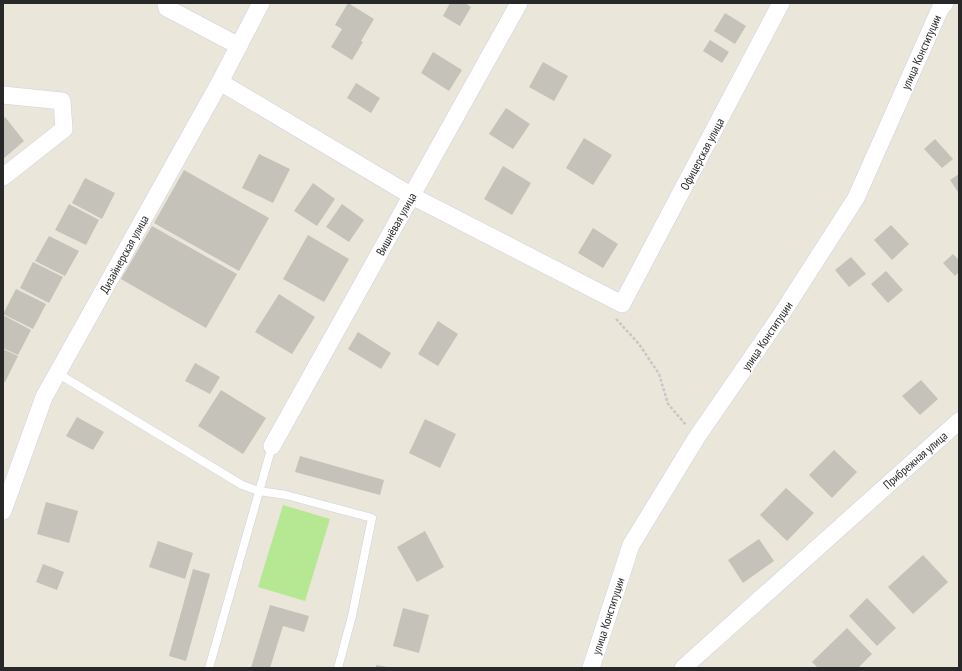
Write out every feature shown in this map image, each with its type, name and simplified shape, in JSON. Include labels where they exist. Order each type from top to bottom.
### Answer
[{"type":"street","points":[[166,3],[167,8],[239,46]]},
{"type":"street","name":"Дизайнерская улица","points":[[3,511],[44,397],[220,82],[261,3]]},
{"type":"street","name":"Вишнёвая улица","points":[[272,446],[519,3]]},
{"type":"street","name":"улица Конституции","points":[[591,668],[631,546],[697,437],[780,318],[856,198],[940,9],[945,3]]},
{"type":"street","name":"Офицерская улица","points":[[606,295],[622,304],[781,4]]},
{"type":"street","points":[[220,82],[412,196],[606,295]]},
{"type":"street","points":[[3,95],[62,101],[64,129],[3,176]]},
{"type":"street","name":"Прибрежная улица","points":[[683,668],[870,499],[959,421]]},
{"type":"lane","points":[[57,373],[242,484],[259,492],[286,495],[372,518],[352,616],[338,668]]},
{"type":"lane","points":[[209,668],[272,446]]},
{"type":"path","points":[[606,295],[612,314],[640,344],[659,374],[668,404],[697,437]]},
{"type":"green space","points":[[283,505],[330,519],[305,601],[258,587]]},
{"type":"building","points":[[348,3],[374,19],[352,60],[331,47],[342,29],[335,25]]},
{"type":"building","points":[[450,3],[465,3],[471,7],[460,26],[443,16]]},
{"type":"building","points":[[725,13],[746,26],[735,44],[714,31]]},
{"type":"building","points":[[710,40],[729,52],[722,63],[703,51]]},
{"type":"building","points":[[433,52],[462,70],[449,91],[421,73]]},
{"type":"building","points":[[543,62],[568,76],[554,101],[529,87]]},
{"type":"building","points":[[356,83],[380,98],[371,113],[347,98]]},
{"type":"building","points":[[506,108],[530,124],[513,149],[489,134]]},
{"type":"building","points":[[5,117],[24,141],[3,159],[3,119]]},
{"type":"building","points":[[584,138],[612,155],[593,185],[566,168]]},
{"type":"building","points":[[935,139],[953,159],[942,168],[924,149]]},
{"type":"building","points":[[259,154],[290,169],[273,203],[242,188]]},
{"type":"building","points":[[503,166],[531,183],[512,215],[484,199]]},
{"type":"building","points":[[184,170],[269,218],[239,271],[154,223]]},
{"type":"building","points":[[959,174],[959,192],[958,192],[950,180]]},
{"type":"building","points":[[85,178],[115,193],[102,219],[72,203]]},
{"type":"building","points":[[313,183],[335,199],[317,226],[294,211]]},
{"type":"building","points":[[69,204],[99,220],[86,245],[55,230]]},
{"type":"building","points":[[342,204],[364,220],[349,242],[326,227]]},
{"type":"building","points":[[891,225],[909,244],[892,260],[874,240]]},
{"type":"building","points":[[152,226],[237,274],[206,328],[121,279]]},
{"type":"building","points":[[593,228],[618,244],[603,268],[578,253]]},
{"type":"building","points":[[308,235],[349,259],[324,302],[283,279]]},
{"type":"building","points":[[49,236],[79,251],[65,276],[35,261]]},
{"type":"building","points":[[953,254],[959,260],[959,272],[955,276],[943,263]]},
{"type":"building","points":[[851,257],[866,274],[849,287],[835,270]]},
{"type":"building","points":[[33,262],[63,277],[49,303],[20,288]]},
{"type":"building","points":[[886,271],[903,290],[888,303],[871,284]]},
{"type":"building","points":[[16,289],[46,304],[33,329],[3,314]]},
{"type":"building","points":[[279,294],[315,317],[292,354],[255,332]]},
{"type":"building","points":[[3,315],[31,330],[18,355],[3,348]]},
{"type":"building","points":[[438,321],[458,334],[438,366],[418,354]]},
{"type":"building","points":[[358,332],[391,353],[381,369],[348,349]]},
{"type":"building","points":[[3,349],[18,356],[5,382],[3,381]]},
{"type":"building","points":[[195,363],[220,377],[210,394],[185,381]]},
{"type":"building","points":[[921,380],[938,399],[920,415],[902,396]]},
{"type":"building","points":[[221,390],[266,418],[243,454],[198,426]]},
{"type":"building","points":[[77,417],[104,432],[93,450],[66,436]]},
{"type":"building","points":[[425,419],[456,434],[440,468],[409,453]]},
{"type":"building","points":[[834,450],[857,472],[832,498],[809,475]]},
{"type":"building","points":[[300,456],[384,480],[380,495],[295,472]]},
{"type":"building","points":[[786,488],[814,513],[787,541],[760,515]]},
{"type":"building","points":[[46,502],[78,511],[69,543],[37,534]]},
{"type":"building","points":[[425,531],[444,567],[417,582],[397,547]]},
{"type":"building","points":[[759,539],[774,561],[743,583],[728,560]]},
{"type":"building","points":[[158,541],[193,553],[185,579],[149,567]]},
{"type":"building","points":[[923,555],[948,582],[913,614],[888,587]]},
{"type":"building","points":[[43,564],[64,572],[57,590],[36,582]]},
{"type":"building","points":[[193,569],[210,574],[186,661],[169,656]]},
{"type":"building","points":[[867,598],[896,628],[877,646],[849,616]]},
{"type":"building","points":[[270,605],[309,616],[304,632],[283,626],[270,668],[251,668]]},
{"type":"building","points":[[403,608],[429,615],[419,653],[393,646]]},
{"type":"building","points":[[847,628],[872,654],[858,668],[818,668],[812,662]]},
{"type":"building","points":[[376,665],[388,667],[388,668],[376,668]]}]
